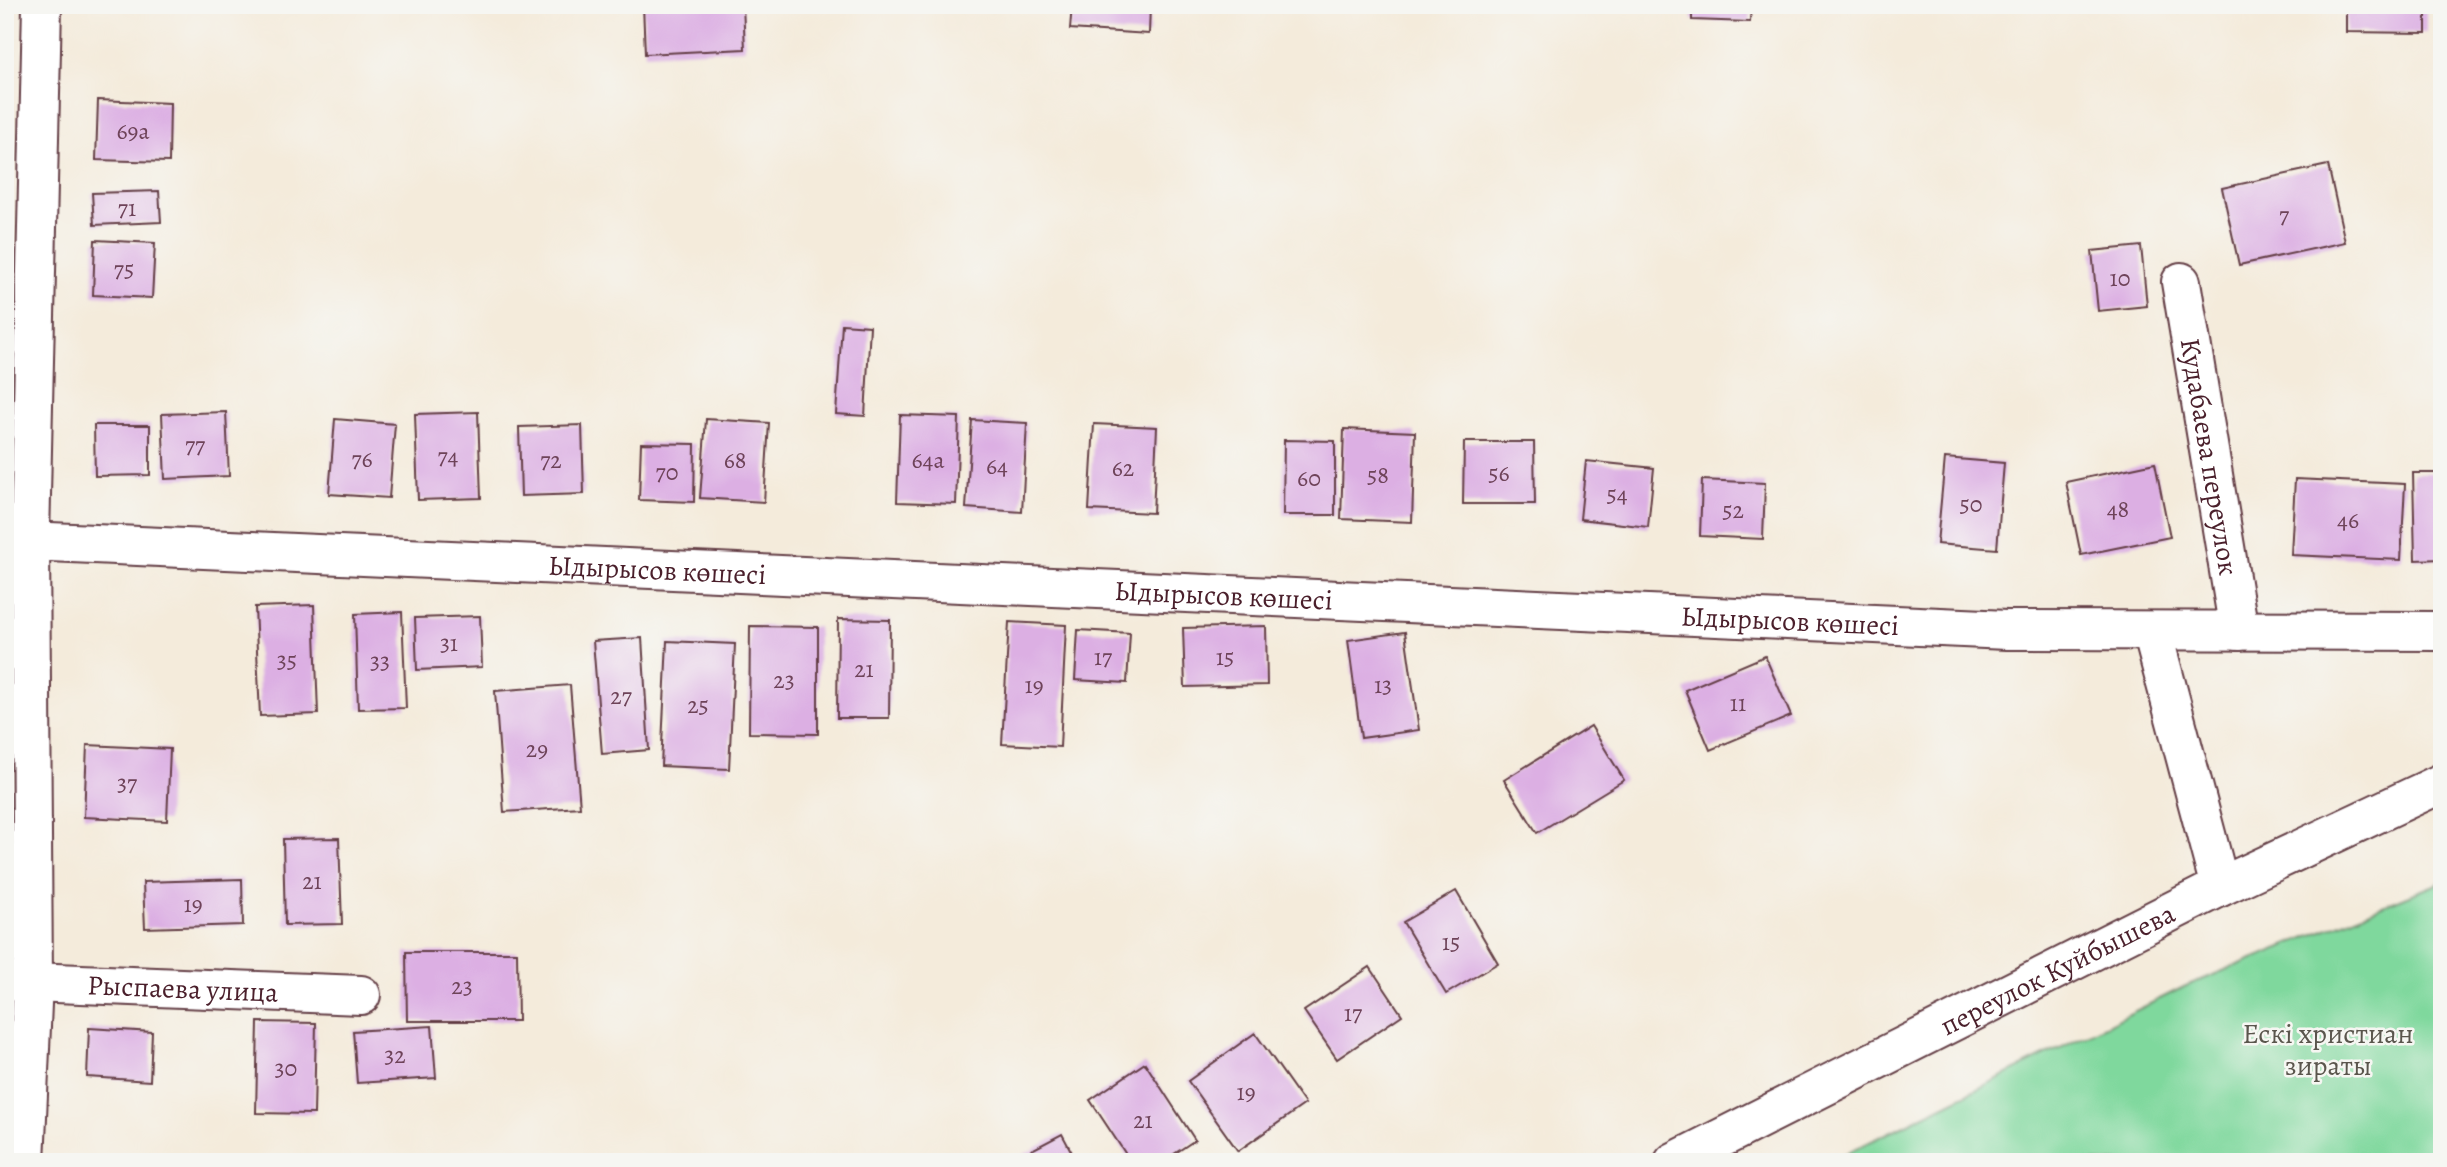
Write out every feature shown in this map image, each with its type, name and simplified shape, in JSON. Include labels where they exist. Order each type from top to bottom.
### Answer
[{"type":"street","points":[[26,1162],[19,981],[18,539],[42,5]]},
{"type":"street","name":"Кудабаева переулок","points":[[2181,282],[2239,631]]},
{"type":"street","name":"Ыдырысов көшесі","points":[[18,539],[1993,630],[2442,631]]},
{"type":"street","points":[[2152,631],[2220,887]]},
{"type":"street","name":"переулок Куйбышева","points":[[1674,1162],[2220,887],[2442,783]]},
{"type":"street","name":"Рыспаева улица","points":[[19,981],[361,995]]},
{"type":"green space","name":"Ескі христиан зираты","points":[[2442,882],[2442,1162],[1829,1162],[2186,986]]},
{"type":"building","points":[[643,5],[743,5],[745,49],[645,54]]},
{"type":"building","points":[[1072,5],[1150,5],[1149,34],[1070,29]]},
{"type":"building","points":[[1692,5],[1751,5],[1750,22],[1692,20]]},
{"type":"building","points":[[2346,5],[2426,5],[2426,33],[2346,32]]},
{"type":"building","points":[[98,100],[170,103],[169,162],[96,160]]},
{"type":"building","points":[[2328,165],[2345,242],[2239,265],[2222,188]]},
{"type":"building","points":[[159,191],[161,222],[94,225],[92,193]]},
{"type":"building","points":[[95,240],[155,243],[152,298],[93,295]]},
{"type":"building","points":[[2141,246],[2147,306],[2098,311],[2092,251]]},
{"type":"building","points":[[842,324],[870,326],[865,416],[836,414]]},
{"type":"building","points":[[226,412],[229,476],[165,479],[162,414]]},
{"type":"building","points":[[478,412],[481,498],[418,500],[415,414]]},
{"type":"building","points":[[900,415],[959,417],[956,504],[897,502]]},
{"type":"building","points":[[335,419],[395,424],[389,498],[329,494]]},
{"type":"building","points":[[706,419],[769,423],[764,502],[700,498]]},
{"type":"building","points":[[972,420],[1027,423],[1022,512],[966,508]]},
{"type":"building","points":[[1094,424],[1157,427],[1153,513],[1089,510]]},
{"type":"building","points":[[94,425],[150,425],[150,475],[95,476]]},
{"type":"building","points":[[582,425],[584,494],[521,496],[519,427]]},
{"type":"building","points":[[1344,429],[1415,432],[1412,522],[1341,519]]},
{"type":"building","points":[[1284,440],[1335,441],[1335,515],[1283,515]]},
{"type":"building","points":[[1464,442],[1534,442],[1535,504],[1463,504]]},
{"type":"building","points":[[641,443],[695,444],[694,502],[639,500]]},
{"type":"building","points":[[1945,458],[2004,463],[1997,549],[1937,544]]},
{"type":"building","points":[[1586,461],[1654,468],[1648,527],[1580,519]]},
{"type":"building","points":[[2155,463],[2170,537],[2081,555],[2066,482]]},
{"type":"building","points":[[2413,473],[2442,473],[2442,559],[2415,560]]},
{"type":"building","points":[[2295,479],[2405,484],[2401,560],[2291,555]]},
{"type":"building","points":[[1702,480],[1765,483],[1763,539],[1700,536]]},
{"type":"building","points":[[314,605],[318,714],[260,716],[255,607]]},
{"type":"building","points":[[402,612],[406,708],[358,709],[355,614]]},
{"type":"building","points":[[480,616],[482,667],[417,670],[415,618]]},
{"type":"building","points":[[838,619],[890,620],[889,718],[837,718]]},
{"type":"building","points":[[1009,622],[1066,625],[1060,747],[1002,744]]},
{"type":"building","points":[[750,626],[818,627],[818,734],[749,733]]},
{"type":"building","points":[[1266,626],[1267,685],[1185,687],[1183,628]]},
{"type":"building","points":[[1078,630],[1130,633],[1127,683],[1075,680]]},
{"type":"building","points":[[1405,632],[1419,730],[1361,738],[1348,640]]},
{"type":"building","points":[[642,638],[649,750],[602,754],[593,641]]},
{"type":"building","points":[[667,641],[735,644],[729,769],[661,766]]},
{"type":"building","points":[[1765,656],[1791,716],[1710,750],[1685,690]]},
{"type":"building","points":[[570,685],[580,807],[504,812],[495,691]]},
{"type":"building","points":[[1591,726],[1624,780],[1537,833],[1504,780]]},
{"type":"building","points":[[87,745],[170,749],[167,821],[84,817]]},
{"type":"building","points":[[339,838],[342,924],[285,925],[283,839]]},
{"type":"building","points":[[242,879],[243,925],[145,928],[143,882]]},
{"type":"building","points":[[1456,891],[1498,963],[1446,994],[1403,922]]},
{"type":"building","points":[[406,952],[517,952],[518,1021],[407,1021]]},
{"type":"building","points":[[1370,967],[1402,1015],[1337,1059],[1304,1011]]},
{"type":"building","points":[[258,1022],[316,1023],[314,1114],[256,1113]]},
{"type":"building","points":[[432,1026],[436,1078],[357,1083],[353,1031]]},
{"type":"building","points":[[89,1028],[152,1032],[150,1081],[87,1077]]},
{"type":"building","points":[[1255,1033],[1305,1104],[1238,1151],[1188,1081]]},
{"type":"building","points":[[1145,1063],[1195,1140],[1162,1162],[1131,1162],[1090,1100]]},
{"type":"building","points":[[1062,1134],[1077,1162],[1009,1162]]}]
